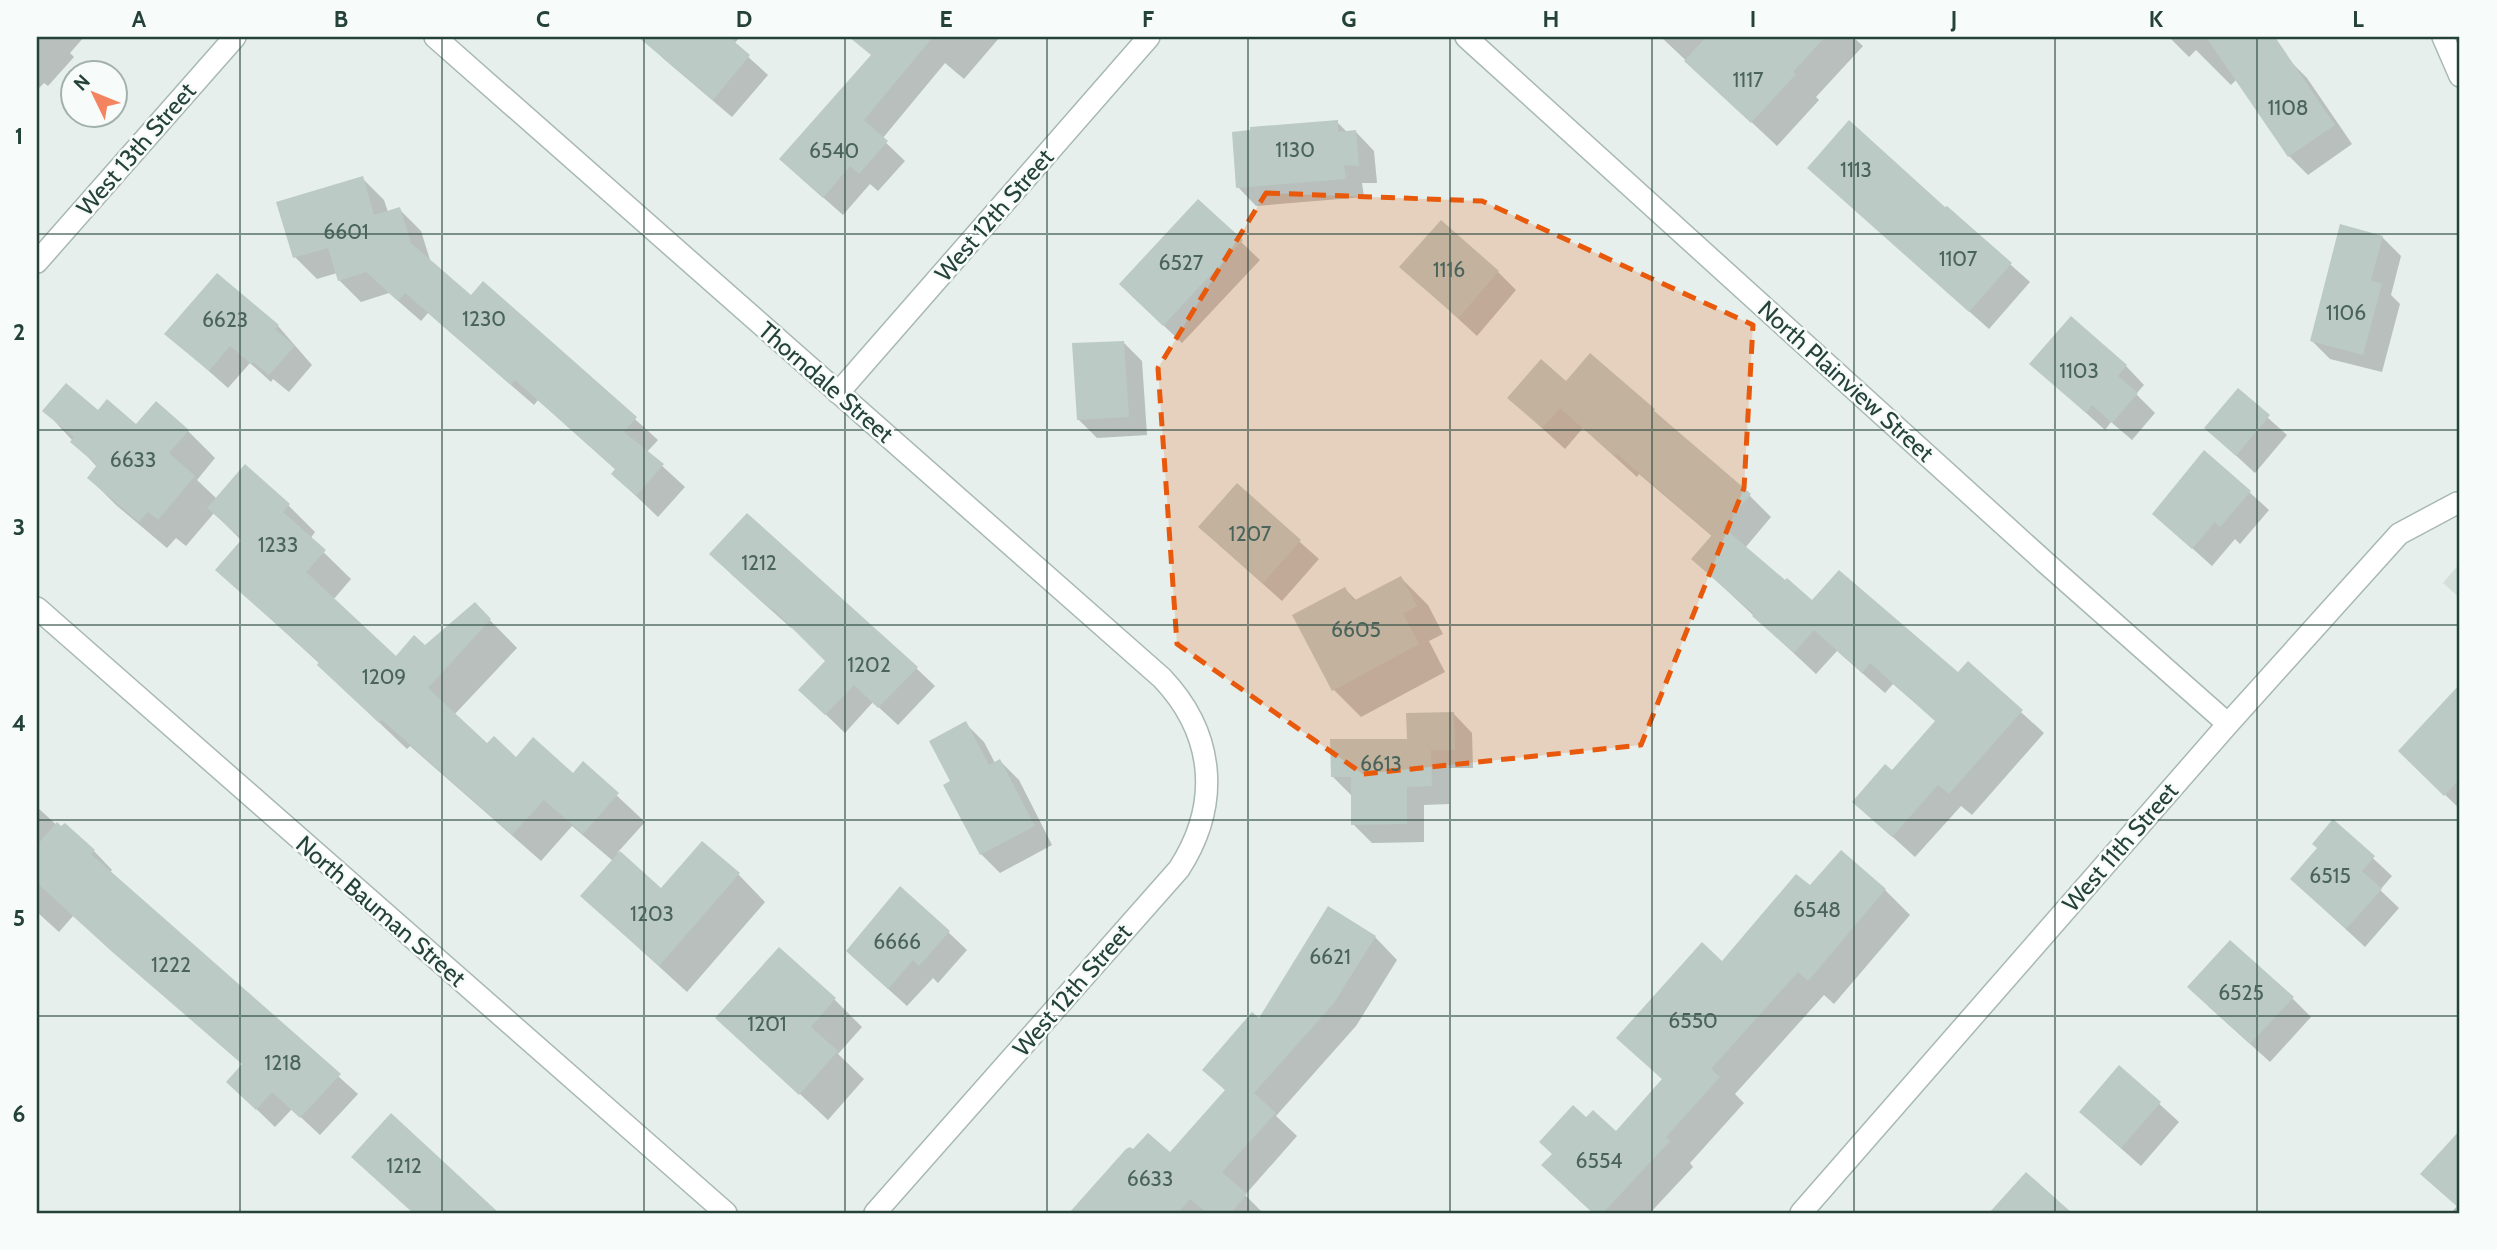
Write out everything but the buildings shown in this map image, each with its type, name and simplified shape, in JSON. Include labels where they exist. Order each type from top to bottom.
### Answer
[{"type":"street","name":"West 13th Street","points":[[37,262],[235,37]]},
{"type":"street","name":"Thorndale Street","points":[[435,37],[1162,678],[1188,710],[1201,740]]},
{"type":"street","name":"West 12th Street","points":[[838,393],[1149,37]]},
{"type":"street","name":"North Plainview Street","points":[[1465,37],[2046,563],[2228,724]]},
{"type":"street","points":[[2443,37],[2460,76]]},
{"type":"street","name":"West 11th Street","points":[[1801,1213],[2228,724],[2399,534],[2459,500]]},
{"type":"street","name":"North Bauman Street","points":[[37,608],[726,1213]]},
{"type":"street","name":"West 12th Street","points":[[875,1213],[1179,869],[1195,843],[1206,799],[1205,754],[1201,740]]},
{"type":"highlighted area","points":[[1266,193],[1482,201],[1753,325],[1744,488],[1641,745],[1363,774],[1177,644],[1158,368]]},
{"type":"shaded area","points":[[2460,563],[2460,598],[2443,583]]}]
